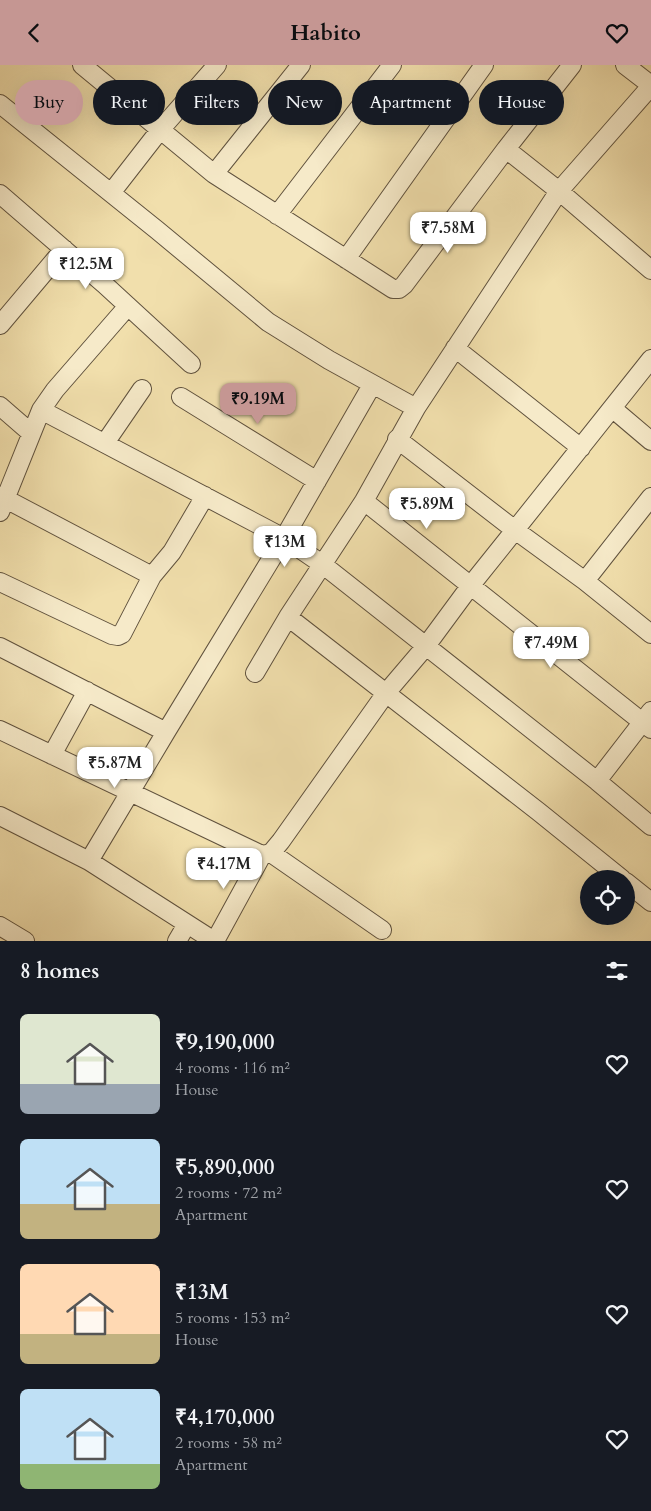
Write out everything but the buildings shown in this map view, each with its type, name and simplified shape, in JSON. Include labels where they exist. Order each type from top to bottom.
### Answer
[{"type":"street","points":[[82,65],[214,174],[393,289],[399,289],[404,285],[572,65]]},
{"type":"street","points":[[111,193],[160,130],[217,65]]},
{"type":"street","points":[[214,174],[300,65]]},
{"type":"street","points":[[277,215],[392,65]]},
{"type":"street","points":[[346,259],[484,65]]},
{"type":"street","points":[[255,673],[288,617],[364,501],[416,408],[559,191],[651,86],[625,65]]},
{"type":"street","points":[[0,104],[268,322],[372,385],[416,408]]},
{"type":"street","points":[[506,149],[559,191],[651,270]]},
{"type":"street","points":[[0,194],[191,364]]},
{"type":"street","points":[[0,325],[64,249]]},
{"type":"street","points":[[128,306],[55,390],[41,410],[2,503],[152,576]]},
{"type":"street","points":[[455,348],[581,448]]},
{"type":"street","points":[[0,816],[89,861],[215,941],[267,854],[386,693],[426,646],[471,585],[651,359]]},
{"type":"street","points":[[89,861],[318,481],[372,385]]},
{"type":"street","points":[[105,443],[142,389]]},
{"type":"street","points":[[181,397],[318,481]]},
{"type":"street","points":[[0,406],[32,433]]},
{"type":"street","points":[[612,408],[650,437]]},
{"type":"street","points":[[41,410],[284,538],[322,564],[597,781],[651,826]]},
{"type":"street","points":[[397,439],[586,581],[651,634]]},
{"type":"street","points":[[0,582],[112,635],[118,636],[125,629],[152,576],[172,552],[205,496]]},
{"type":"street","points":[[586,581],[651,497]]},
{"type":"street","points":[[364,501],[648,721],[597,781]]},
{"type":"street","points":[[288,617],[611,870]]},
{"type":"street","points":[[0,647],[166,732]]},
{"type":"street","points":[[52,755],[87,691]]},
{"type":"street","points":[[0,730],[267,854],[382,930]]},
{"type":"street","points":[[635,889],[651,902]]},
{"type":"street","points":[[177,941],[187,924]]},
{"type":"street","points":[[2,932],[25,941]]}]
